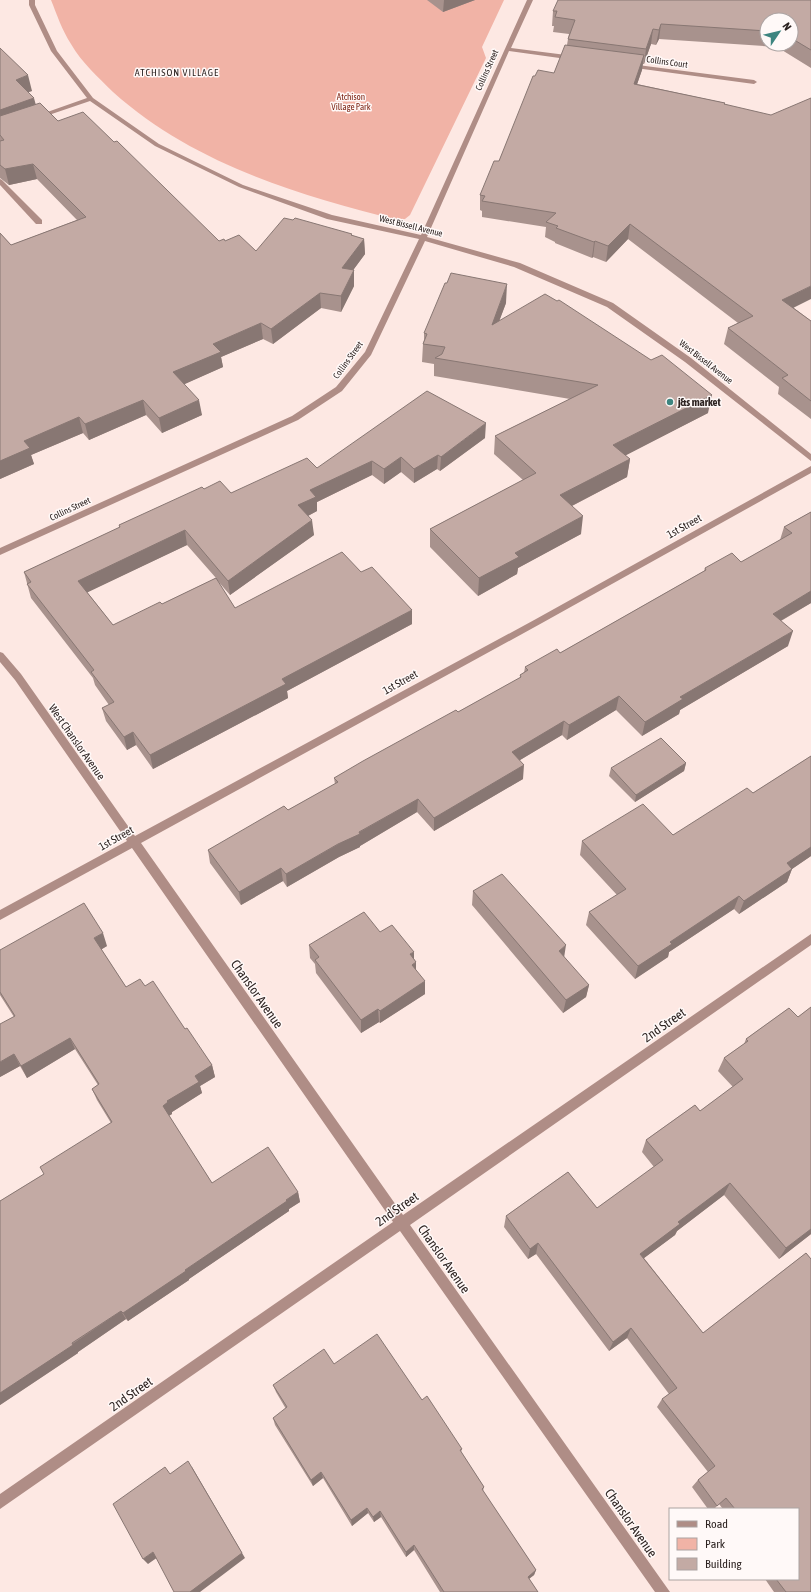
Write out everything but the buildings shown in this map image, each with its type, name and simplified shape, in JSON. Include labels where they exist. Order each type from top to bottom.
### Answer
[{"type":"street","name":"West Bissell Avenue","points":[[32,0],[32,5],[54,51],[91,99],[157,145],[241,186],[330,217],[423,238],[518,265],[610,305],[688,360],[811,458]]},
{"type":"street","name":"Collins Street","points":[[0,552],[295,418],[339,389],[368,353],[423,238],[530,0]]},
{"type":"street","points":[[507,49],[584,60]]},
{"type":"street","name":"Collins Court","points":[[623,65],[754,82]]},
{"type":"street","points":[[30,120],[91,99]]},
{"type":"street","points":[[0,181],[39,222]]},
{"type":"street","name":"1st Street","points":[[0,915],[539,621],[811,469]]},
{"type":"street","name":"West Chanslor Avenue","points":[[0,656],[18,677],[133,842]]},
{"type":"street","name":"Chanslor Avenue","points":[[133,842],[663,1592]]},
{"type":"street","name":"2nd Street","points":[[0,1502],[811,939]]},
{"type":"green space","name":"Atchison Village Park","points":[[51,0],[504,0],[482,47],[486,58],[410,215],[405,219],[398,220],[284,187],[211,157],[177,138],[144,117],[113,92],[90,70],[75,51],[68,39]]},
{"type":"place","name":"j&s market","points":[[670,402]]},
{"type":"district","name":"ATCHISON VILLAGE","points":[[177,72]]}]
